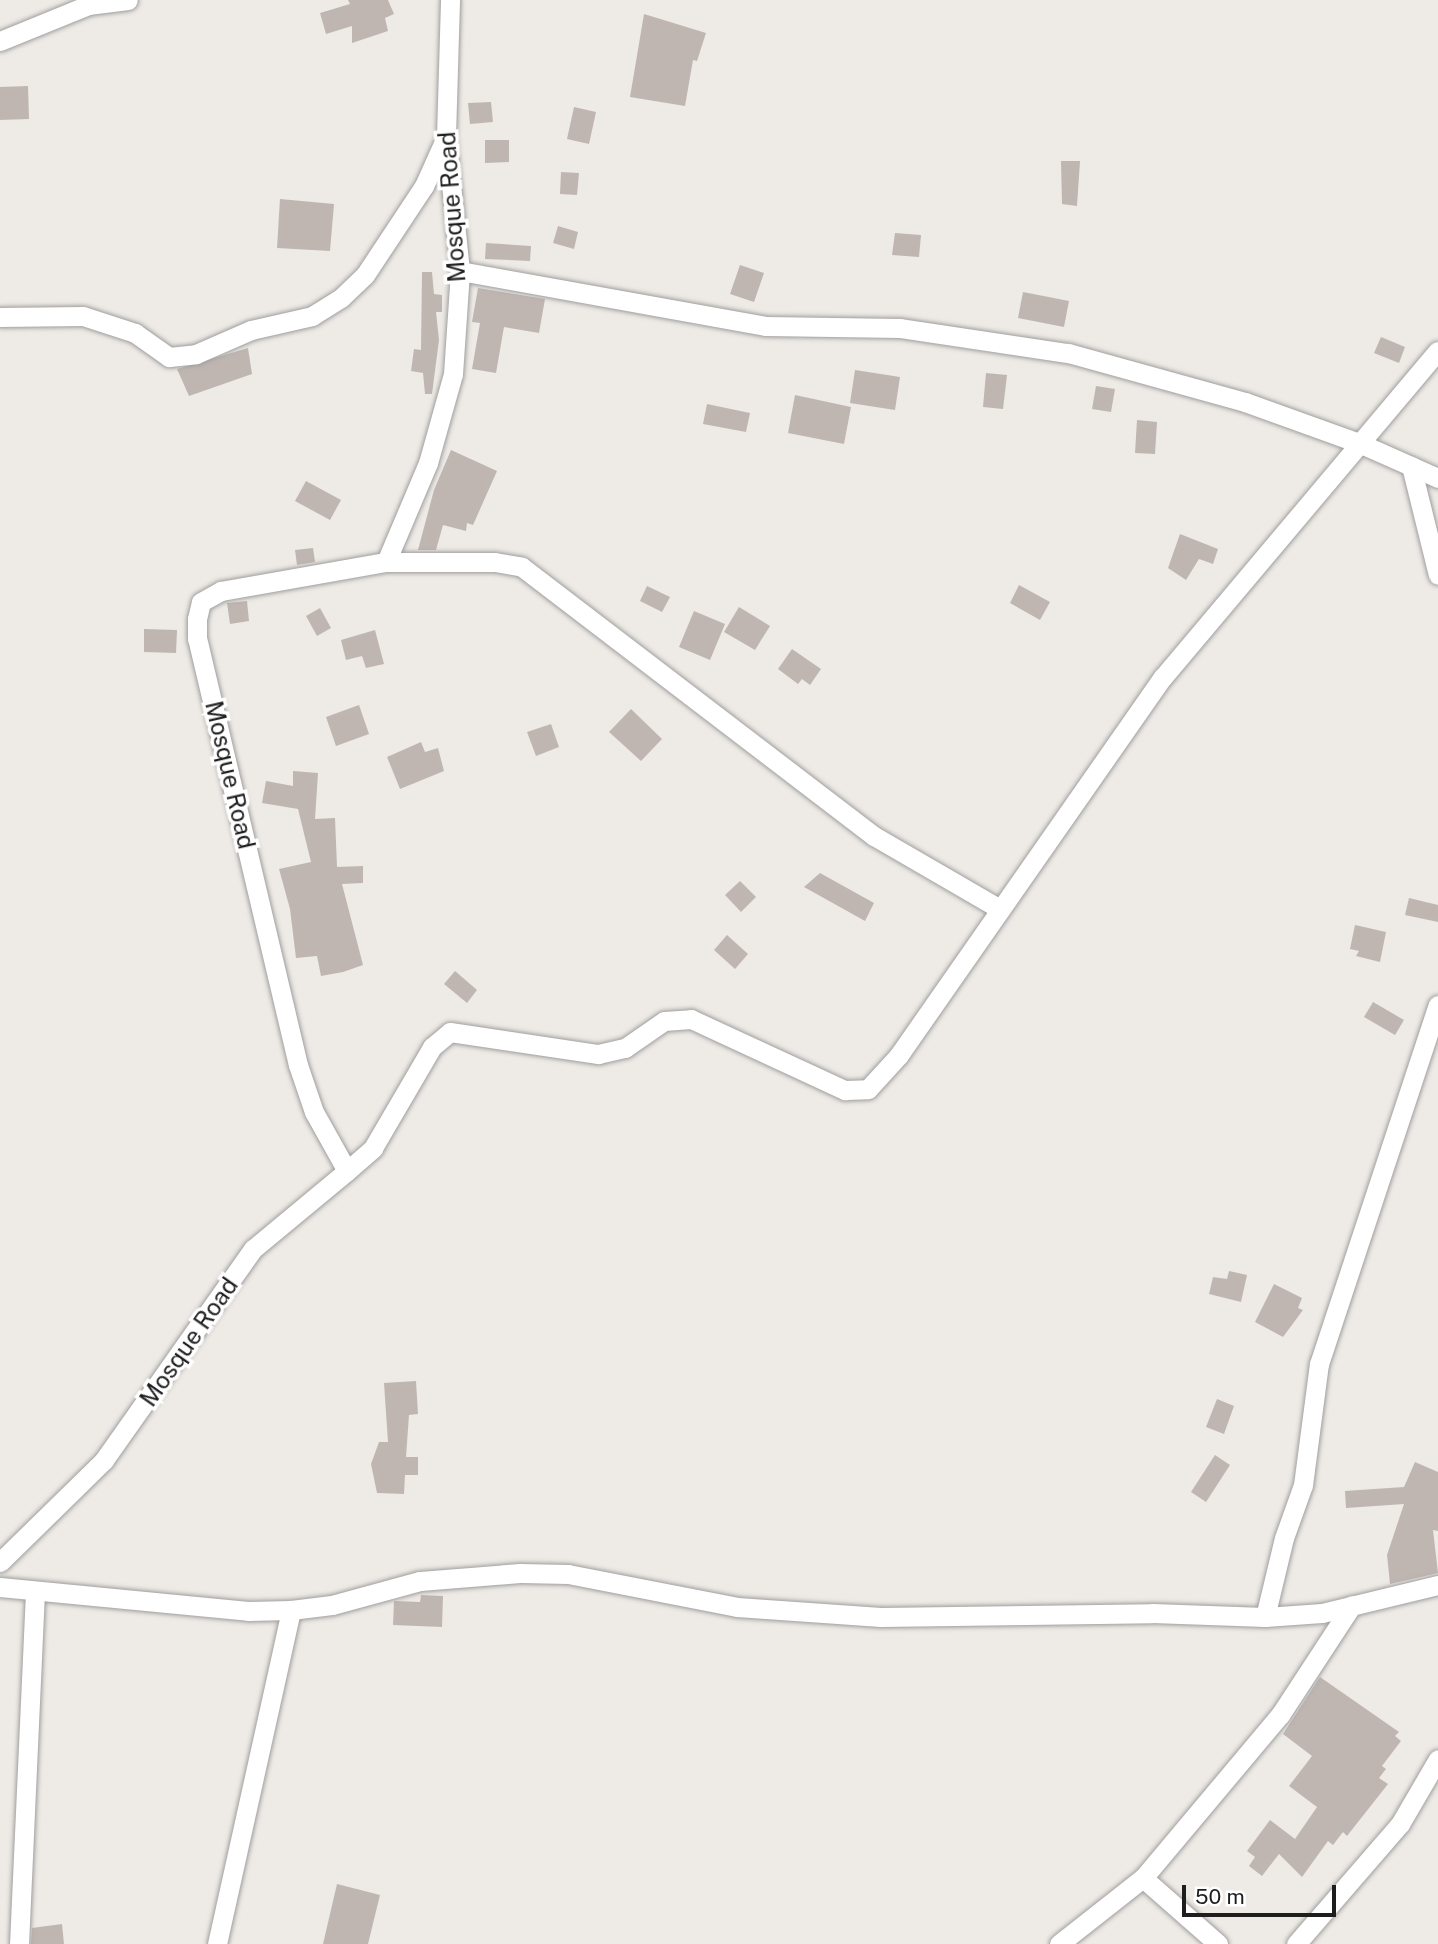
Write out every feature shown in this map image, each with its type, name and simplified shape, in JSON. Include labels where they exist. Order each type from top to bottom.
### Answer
[{"type":"street","points":[[0,41],[88,5],[128,0]]},
{"type":"street","name":"Mosque Road","points":[[0,1562],[104,1460],[253,1249],[347,1171],[314,1112],[298,1065],[197,639],[197,619],[201,602],[221,591],[386,562],[428,463],[453,374],[460,271],[446,136],[450,0]]},
{"type":"street","points":[[0,317],[83,316],[135,333],[169,357],[197,354],[251,330],[312,316],[341,298],[365,275],[424,186],[446,136]]},
{"type":"street","points":[[460,271],[765,326],[900,328],[1068,353],[1245,402],[1359,443],[1438,478]]},
{"type":"street","points":[[347,1171],[373,1148],[432,1047],[450,1032],[598,1054],[625,1048],[664,1021],[691,1019],[845,1090],[869,1089],[899,1055],[1163,677],[1438,351]]},
{"type":"street","points":[[1411,466],[1438,575]]},
{"type":"street","points":[[386,562],[495,562],[522,567],[874,836],[1000,909]]},
{"type":"street","points":[[1265,1617],[1284,1538],[1303,1485],[1319,1364],[1438,1004]]},
{"type":"street","points":[[0,1587],[291,1610],[332,1605],[420,1580],[520,1573],[568,1574],[737,1607],[881,1617],[1152,1613],[1265,1617],[1322,1613],[1438,1585]]},
{"type":"street","points":[[19,1944],[35,1591]]},
{"type":"street","points":[[1059,1944],[1143,1878],[1280,1715],[1352,1605]]},
{"type":"street","points":[[217,1944],[291,1610]]},
{"type":"street","points":[[1296,1944],[1400,1824],[1438,1759]]},
{"type":"street","points":[[1143,1878],[1217,1944]]},
{"type":"building","points":[[348,0],[388,0],[394,14],[385,18],[388,31],[352,43],[352,26],[326,34],[320,13],[350,4]]},
{"type":"building","points":[[644,14],[706,33],[697,61],[693,60],[685,106],[630,97]]},
{"type":"building","points":[[28,86],[29,119],[0,120],[0,87]]},
{"type":"building","points":[[491,102],[493,122],[470,124],[468,103]]},
{"type":"building","points":[[574,107],[596,112],[589,144],[567,139]]},
{"type":"building","points":[[485,140],[509,140],[509,162],[485,163]]},
{"type":"building","points":[[1061,161],[1080,161],[1077,206],[1062,204]]},
{"type":"building","points":[[561,172],[579,173],[577,195],[560,194]]},
{"type":"building","points":[[280,199],[334,204],[330,251],[277,248]]},
{"type":"building","points":[[558,226],[578,232],[574,249],[553,243]]},
{"type":"building","points":[[895,233],[921,235],[919,257],[892,255]]},
{"type":"building","points":[[486,243],[531,246],[530,261],[485,259]]},
{"type":"building","points":[[740,265],[764,273],[754,302],[730,294]]},
{"type":"building","points":[[422,272],[432,272],[434,294],[442,295],[442,312],[436,312],[439,340],[432,394],[425,394],[423,373],[411,371],[414,349],[421,350]]},
{"type":"building","points":[[478,288],[545,299],[539,333],[504,327],[496,373],[472,369],[480,323],[472,322]]},
{"type":"building","points":[[1023,292],[1069,301],[1064,327],[1018,318]]},
{"type":"building","points":[[1381,337],[1405,347],[1399,363],[1374,353]]},
{"type":"building","points":[[248,348],[252,374],[189,396],[177,369]]},
{"type":"building","points":[[855,370],[900,377],[895,410],[850,403]]},
{"type":"building","points":[[986,373],[1007,375],[1003,409],[983,407]]},
{"type":"building","points":[[1096,386],[1115,389],[1111,412],[1092,409]]},
{"type":"building","points":[[795,395],[851,407],[844,444],[788,433]]},
{"type":"building","points":[[707,404],[750,413],[746,432],[703,424]]},
{"type":"building","points":[[1137,420],[1157,422],[1155,454],[1135,453]]},
{"type":"building","points":[[451,450],[497,471],[473,525],[467,523],[466,531],[443,525],[436,550],[418,550],[434,490]]},
{"type":"building","points":[[306,481],[341,500],[330,520],[295,501]]},
{"type":"building","points":[[1180,534],[1218,549],[1213,564],[1199,559],[1186,580],[1168,568]]},
{"type":"building","points":[[313,548],[315,562],[297,565],[295,550]]},
{"type":"building","points":[[1019,585],[1050,602],[1040,620],[1010,603]]},
{"type":"building","points":[[647,586],[670,597],[662,612],[640,601]]},
{"type":"building","points":[[247,601],[249,621],[230,624],[227,603]]},
{"type":"building","points":[[739,607],[770,626],[755,650],[724,632]]},
{"type":"building","points":[[320,608],[331,628],[317,636],[306,616]]},
{"type":"building","points":[[694,611],[725,624],[710,660],[679,647]]},
{"type":"building","points":[[144,629],[177,630],[176,653],[144,652]]},
{"type":"building","points":[[375,630],[384,664],[366,668],[362,656],[346,660],[341,640]]},
{"type":"building","points":[[792,649],[821,669],[810,685],[802,679],[798,684],[778,669]]},
{"type":"building","points":[[359,705],[369,734],[336,746],[326,717]]},
{"type":"building","points":[[631,709],[662,739],[641,761],[609,732]]},
{"type":"building","points":[[551,724],[559,747],[536,756],[527,732]]},
{"type":"building","points":[[421,742],[425,752],[438,748],[444,771],[400,789],[387,757]]},
{"type":"building","points":[[293,771],[318,773],[315,819],[335,818],[337,867],[363,866],[363,883],[342,884],[363,965],[343,972],[321,976],[317,956],[296,958],[290,909],[279,869],[311,862],[298,809],[262,803],[266,781],[293,786]]},
{"type":"building","points":[[820,873],[874,903],[865,921],[804,887]]},
{"type":"building","points":[[740,881],[756,897],[741,912],[725,895]]},
{"type":"building","points":[[1409,898],[1438,905],[1438,922],[1405,915]]},
{"type":"building","points":[[1355,925],[1386,932],[1380,962],[1356,956],[1359,951],[1350,949]]},
{"type":"building","points":[[727,935],[748,954],[735,969],[714,950]]},
{"type":"building","points":[[455,971],[477,990],[467,1003],[444,984]]},
{"type":"building","points":[[1373,1002],[1404,1020],[1395,1035],[1364,1017]]},
{"type":"building","points":[[1229,1271],[1247,1275],[1241,1302],[1209,1294],[1213,1277],[1227,1279]]},
{"type":"building","points":[[1274,1284],[1302,1298],[1298,1308],[1303,1310],[1283,1337],[1255,1322]]},
{"type":"building","points":[[416,1381],[418,1414],[409,1415],[406,1457],[418,1457],[418,1475],[405,1475],[404,1494],[377,1493],[371,1464],[379,1442],[388,1442],[384,1383]]},
{"type":"building","points":[[1217,1399],[1234,1406],[1224,1434],[1206,1427]]},
{"type":"building","points":[[1215,1455],[1230,1465],[1206,1502],[1191,1492]]},
{"type":"building","points":[[1415,1462],[1438,1472],[1438,1531],[1433,1530],[1438,1573],[1390,1584],[1387,1555],[1404,1504],[1346,1508],[1345,1491],[1404,1487]]},
{"type":"building","points":[[421,1595],[443,1596],[442,1627],[393,1625],[394,1601],[420,1602]]},
{"type":"building","points":[[1320,1677],[1399,1732],[1395,1736],[1401,1741],[1382,1766],[1386,1769],[1379,1778],[1388,1784],[1347,1836],[1343,1832],[1333,1845],[1328,1841],[1302,1877],[1279,1854],[1262,1876],[1249,1866],[1255,1857],[1247,1851],[1270,1820],[1295,1839],[1317,1807],[1289,1786],[1312,1756],[1283,1734]]},
{"type":"building","points":[[337,1884],[380,1895],[368,1944],[323,1944]]},
{"type":"building","points":[[62,1924],[64,1944],[31,1944],[32,1928]]}]
